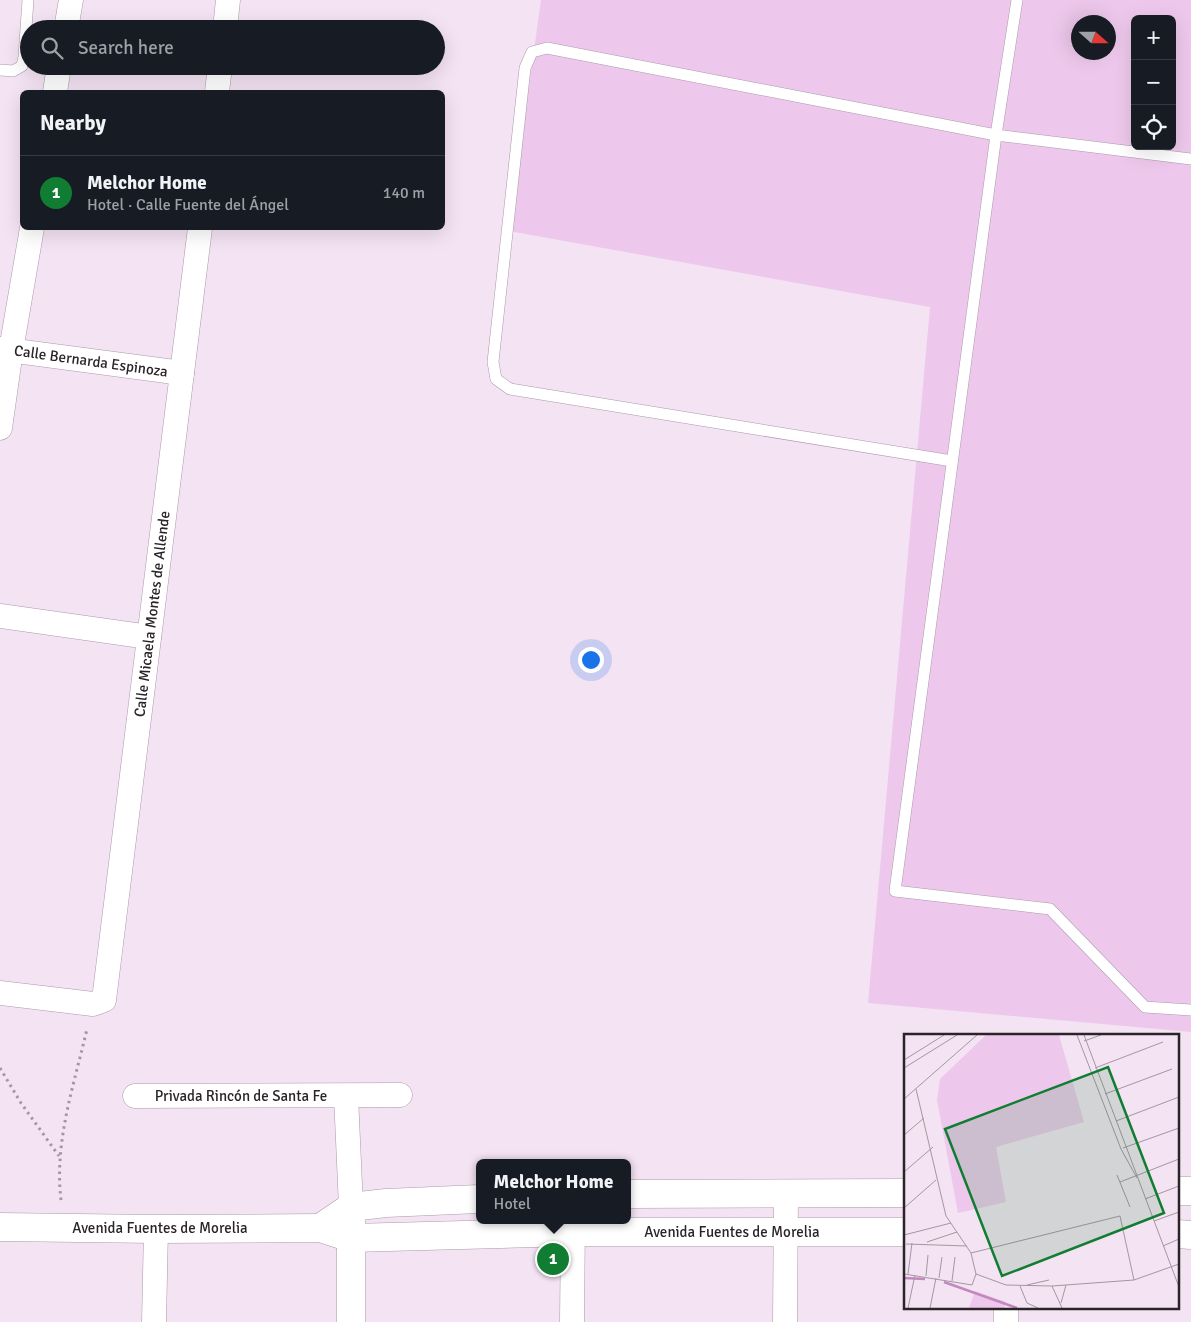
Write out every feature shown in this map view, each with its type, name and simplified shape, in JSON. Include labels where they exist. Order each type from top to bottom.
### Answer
[{"type":"street","points":[[68,20],[71,0]]},
{"type":"street","points":[[226,20],[228,0]]},
{"type":"street","points":[[55,90],[58,75]]},
{"type":"street","points":[[217,90],[219,75]]},
{"type":"street","points":[[0,428],[6,349],[32,230]]},
{"type":"street","name":"Calle Micaela Montes de Allende","points":[[98,1002],[149,637],[200,230]]},
{"type":"street","name":"Calle Bernarda Espinoza","points":[[6,349],[182,373]]},
{"type":"street","points":[[0,616],[149,637]]},
{"type":"street","points":[[0,993],[98,1002]]},
{"type":"street","name":"Privada Rincón de Santa Fe","points":[[135,1096],[400,1095]]},
{"type":"street","name":"Privada Rincón de Santa Fe","points":[[346,1096],[351,1207]]},
{"type":"street","points":[[1178,1191],[1191,1191]]},
{"type":"street","points":[[631,1194],[904,1192]]},
{"type":"street","points":[[785,1322],[786,1193]]},
{"type":"street","points":[[320,1228],[351,1207],[386,1203],[476,1199]]},
{"type":"street","points":[[351,1207],[351,1322]]},
{"type":"street","points":[[572,1322],[573,1226]]},
{"type":"street","name":"Avenida Fuentes de Morelia","points":[[0,1227],[156,1229],[320,1228],[351,1238],[573,1226],[786,1233],[904,1232]]},
{"type":"street","points":[[154,1322],[156,1229]]},
{"type":"street","points":[[1178,1234],[1191,1235]]},
{"type":"lane","points":[[27,20],[28,0]]},
{"type":"lane","points":[[1017,0],[996,134],[895,891],[1050,909],[1145,1007],[1191,1010]]},
{"type":"lane","points":[[952,461],[510,389],[496,379],[493,362],[524,68],[532,52],[547,48],[996,134],[1191,159]]},
{"type":"lane","points":[[0,70],[13,71],[20,67]]},
{"type":"path","points":[[65,1228],[60,1188],[59,1157],[69,1105],[98,1002]]},
{"type":"path","points":[[0,1068],[21,1104],[59,1157]]},
{"type":"shaded area","points":[[541,0],[1191,0],[1191,1032],[868,1003],[930,307],[509,231]]},
{"type":"place","name":"Melchor Home","points":[[553,1259]]}]
